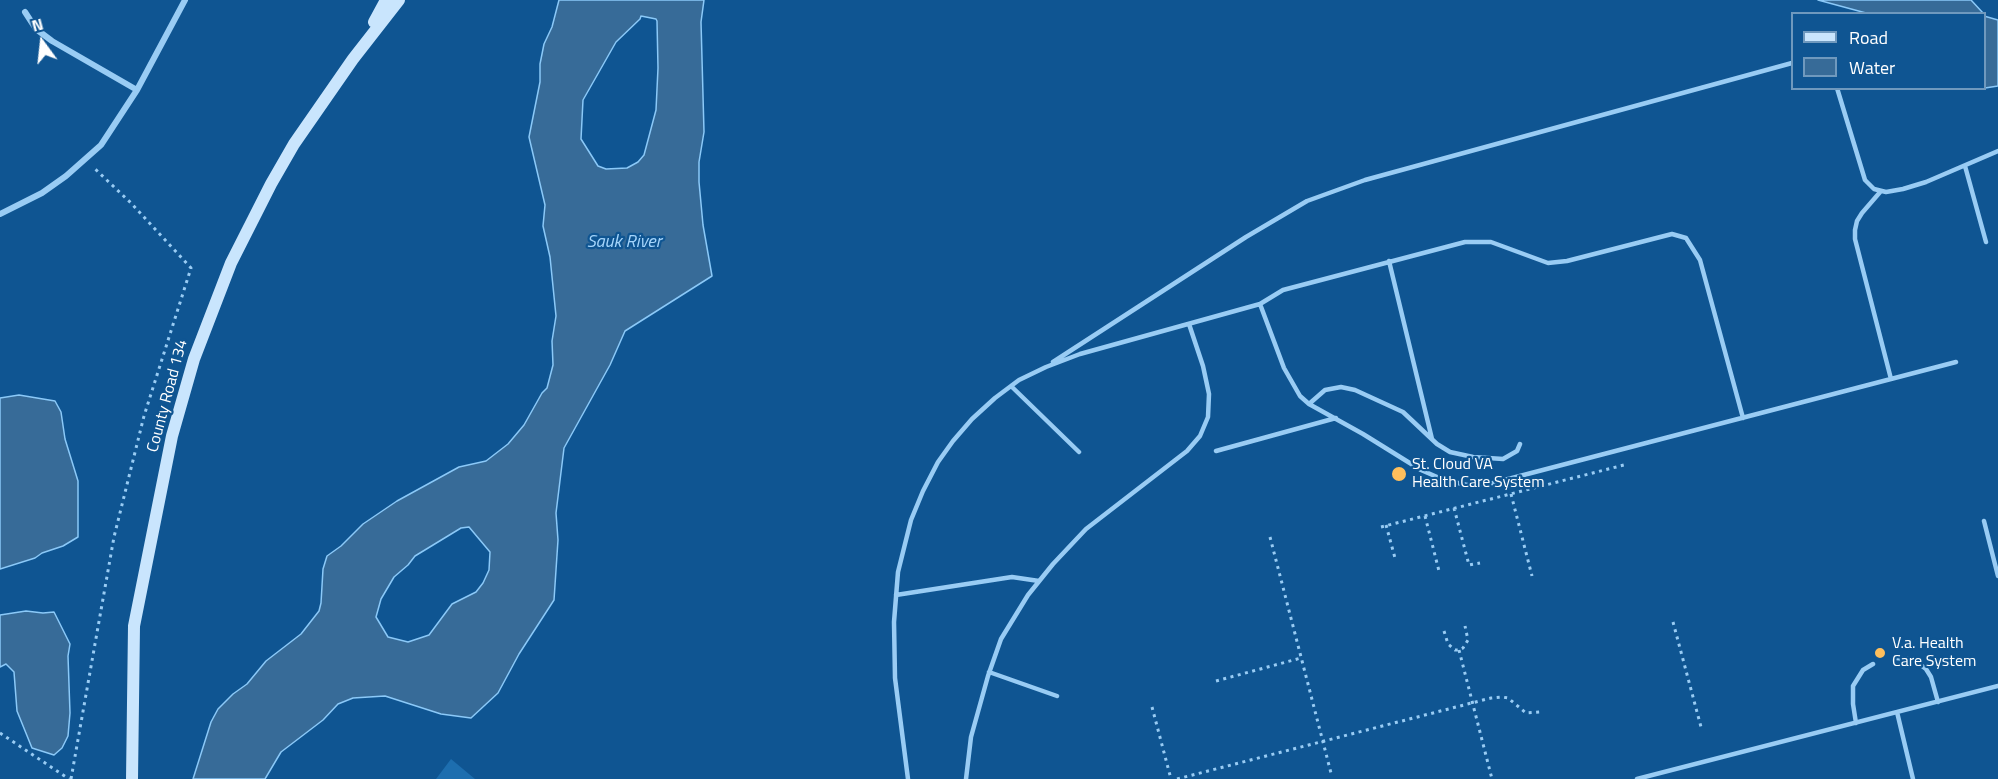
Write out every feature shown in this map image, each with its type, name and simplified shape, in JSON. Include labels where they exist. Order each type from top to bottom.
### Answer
[{"type":"street","points":[[0,214],[42,192],[86,160],[101,145],[137,90],[185,0]]},
{"type":"street","name":"County Road 134","points":[[353,59],[386,0]]},
{"type":"street","name":"County Road 134","points":[[132,779],[134,626],[172,436],[194,359],[231,262],[294,144],[353,59],[399,0]]},
{"type":"street","points":[[25,12],[36,28],[52,41],[137,90]]},
{"type":"lane","points":[[908,779],[895,678],[894,622],[901,553],[911,520],[938,462],[972,419],[1011,386],[1046,367],[1246,237],[1307,201],[1365,180],[1791,63]]},
{"type":"lane","points":[[1838,90],[1865,180],[1874,189],[1886,192],[1926,182],[1998,151]]},
{"type":"lane","points":[[1965,166],[1986,242]]},
{"type":"lane","points":[[1881,191],[1862,213],[1855,230],[1855,239],[1891,379]]},
{"type":"lane","points":[[1046,367],[1080,354],[1260,304],[1283,290],[1465,242],[1491,242],[1548,262],[1567,261],[1672,234],[1686,238],[1700,260],[1743,418]]},
{"type":"lane","points":[[1389,261],[1433,440]]},
{"type":"lane","points":[[1260,304],[1291,384],[1309,404],[1421,470],[1444,480],[1467,485],[1493,483],[1956,362]]},
{"type":"lane","points":[[966,779],[971,737],[989,672],[1001,639],[1028,595],[1086,529],[1187,451],[1200,436],[1209,417],[1209,394],[1190,324]]},
{"type":"lane","points":[[1011,386],[1080,452]]},
{"type":"lane","points":[[1309,404],[1325,390],[1341,387],[1355,390],[1402,412],[1450,452],[1473,458],[1503,459],[1517,451],[1520,444]]},
{"type":"lane","points":[[1216,451],[1336,418]]},
{"type":"lane","points":[[1984,521],[1998,576]]},
{"type":"lane","points":[[896,595],[1012,577],[1039,581]]},
{"type":"lane","points":[[1896,658],[1908,659],[1926,669],[1931,677],[1938,702]]},
{"type":"lane","points":[[1856,723],[1853,686],[1863,670],[1873,664]]},
{"type":"lane","points":[[989,672],[1057,696]]},
{"type":"lane","points":[[1637,779],[1998,686]]},
{"type":"lane","points":[[1897,712],[1913,779]]},
{"type":"path","points":[[0,733],[70,779],[114,537],[144,416],[191,268],[86,160]]},
{"type":"path","points":[[1381,527],[1624,465]]},
{"type":"path","points":[[1510,494],[1532,576]]},
{"type":"path","points":[[1454,508],[1469,565],[1480,563]]},
{"type":"path","points":[[1425,516],[1439,571]]},
{"type":"path","points":[[1386,525],[1395,558]]},
{"type":"path","points":[[1270,537],[1331,773]]},
{"type":"path","points":[[1673,622],[1701,727]]},
{"type":"path","points":[[1444,631],[1448,645],[1459,650],[1463,648],[1468,639],[1465,626]]},
{"type":"path","points":[[1459,650],[1492,779]]},
{"type":"path","points":[[1216,681],[1301,658]]},
{"type":"path","points":[[1177,779],[1502,697],[1508,698],[1526,713],[1540,712]]},
{"type":"path","points":[[1152,707],[1171,779]]},
{"type":"shaded area","points":[[451,759],[475,779],[436,779]]},
{"type":"water","name":"Sauk River","points":[[559,0],[704,0],[701,22],[704,132],[699,162],[699,182],[703,225],[712,276],[625,331],[610,365],[564,448],[556,513],[558,540],[554,600],[519,654],[498,693],[471,718],[441,714],[385,696],[353,698],[338,704],[323,720],[281,752],[265,779],[193,779],[211,722],[218,709],[247,684],[266,661],[301,634],[319,611],[323,569],[327,556],[341,546],[363,524],[397,501],[459,467],[486,461],[508,444],[524,425],[547,388],[553,365],[552,341],[556,316],[550,257],[543,226],[545,205],[529,137],[540,82],[540,64],[544,44],[552,27]],"holes":[[[641,16],[657,21],[656,110],[644,155],[638,162],[627,168],[606,169],[598,166],[581,139],[583,100],[616,42]],[[469,527],[490,552],[489,570],[483,583],[476,592],[452,604],[429,635],[408,642],[388,637],[376,617],[381,599],[394,577],[415,556],[461,528]]]},
{"type":"water","points":[[1818,0],[1971,0],[1982,12],[1862,12]]},
{"type":"water","points":[[1986,17],[1998,20],[1998,86],[1986,88]]},
{"type":"water","points":[[19,395],[55,401],[61,412],[65,439],[78,481],[78,537],[35,558],[0,569],[0,398]]},
{"type":"water","points":[[26,611],[54,612],[70,644],[68,736],[62,748],[54,755],[32,748],[17,711],[14,672],[6,664],[0,667],[0,615]]},
{"type":"place","name":"St. Cloud VA Health Care System","points":[[1399,474]]},
{"type":"place","name":"V.a. Health Care System","points":[[1880,653]]}]
